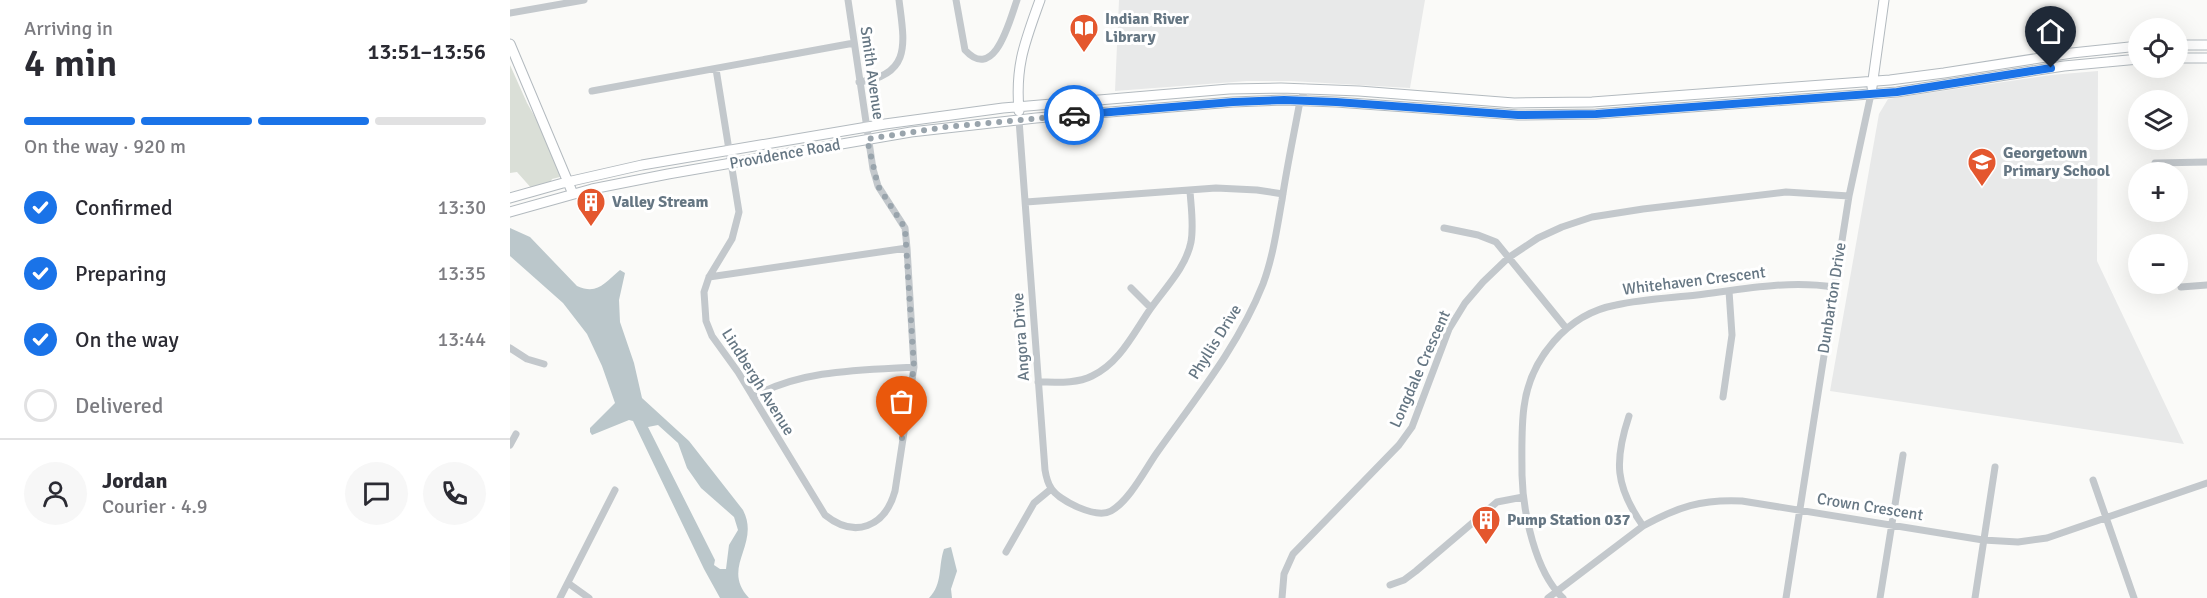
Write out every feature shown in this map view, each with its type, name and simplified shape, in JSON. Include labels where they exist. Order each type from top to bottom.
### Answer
[{"type":"main road","points":[[1019,120],[1019,63],[1040,0]]},
{"type":"main road","name":"Dunbarton Drive","points":[[1871,94],[1884,0]]},
{"type":"main road","points":[[510,44],[573,194]]},
{"type":"main road","points":[[2188,45],[2207,45]]},
{"type":"main road","name":"Providence Road","points":[[510,198],[633,167],[866,127],[1018,107],[1229,89],[1306,88],[1485,101],[1598,102],[1944,74],[2073,52],[2128,47]]},
{"type":"main road","points":[[2188,58],[2207,58]]},
{"type":"main road","name":"Providence Road","points":[[510,212],[634,180],[867,139],[946,127],[1019,120],[1233,102],[1300,101],[1544,116],[1622,112],[1871,94],[1942,86],[2064,66],[2128,60]]},
{"type":"street","points":[[510,13],[584,0]]},
{"type":"street","name":"Smith Avenue","points":[[848,0],[867,139],[878,186],[905,228],[914,367],[895,491],[890,507],[883,517],[870,525]]},
{"type":"street","points":[[859,82],[878,79],[886,74],[898,62],[902,54],[904,38],[899,0]]},
{"type":"street","points":[[956,0],[965,50],[969,55],[980,58],[990,56],[999,48],[1017,0]]},
{"type":"street","points":[[592,91],[854,44]]},
{"type":"street","name":"Lindbergh Avenue","points":[[716,69],[739,212],[737,227],[709,277],[704,292],[706,321],[720,350],[733,363],[825,515],[833,521],[851,527],[870,525]]},
{"type":"street","name":"Phyllis Drive","points":[[1051,489],[1064,500],[1096,513],[1107,512],[1119,504],[1133,488],[1234,344],[1264,282],[1274,243],[1300,101],[1306,88]]},
{"type":"street","name":"Dunbarton Drive","points":[[1786,598],[1849,196],[1871,94]]},
{"type":"street","name":"Angora Drive","points":[[1019,120],[1043,460],[1051,489]]},
{"type":"street","points":[[2188,162],[2207,162]]},
{"type":"street","points":[[1026,202],[1234,188],[1282,194]]},
{"type":"street","points":[[1038,382],[1079,381],[1099,372],[1124,349],[1177,274],[1191,242],[1190,191]]},
{"type":"street","name":"Longdale Crescent","points":[[1282,598],[1284,574],[1293,554],[1399,445],[1412,427],[1449,329],[1465,303],[1508,258],[1538,238],[1562,226],[1592,217],[1768,194],[1813,193],[1849,196]]},
{"type":"street","points":[[1444,228],[1478,235],[1496,242],[1566,328]]},
{"type":"street","points":[[709,277],[907,248]]},
{"type":"street","name":"Whitehaven Crescent","points":[[1563,598],[1556,591],[1542,564],[1528,529],[1523,497],[1522,427],[1524,405],[1530,382],[1540,360],[1566,328],[1580,319],[1614,305],[1792,284],[1834,287]]},
{"type":"street","points":[[2188,286],[2207,285]]},
{"type":"street","points":[[1131,288],[1151,308]]},
{"type":"street","points":[[1723,397],[1732,335],[1729,291]]},
{"type":"street","points":[[510,348],[527,359],[544,364]]},
{"type":"street","points":[[753,397],[776,385],[800,379],[852,370],[914,367]]},
{"type":"street","points":[[1629,416],[1618,455],[1620,475],[1630,508],[1643,526]]},
{"type":"street","points":[[510,445],[516,434]]},
{"type":"street","points":[[1880,598],[1903,454]]},
{"type":"street","points":[[1975,598],[1995,467]]},
{"type":"street","points":[[2093,480],[2134,598]]},
{"type":"street","name":"Crown Crescent","points":[[1548,598],[1643,526],[1699,502],[1742,501],[1983,540],[2018,542],[2034,541],[2207,483]]},
{"type":"street","points":[[1006,552],[1034,503],[1051,489]]},
{"type":"street","points":[[560,598],[615,490]]},
{"type":"street","points":[[1390,585],[1404,580],[1416,571],[1497,502],[1523,497]]},
{"type":"street","points":[[568,583],[589,598]]},
{"type":"shaded area","points":[[1119,0],[1425,0],[1410,88],[1291,81],[1247,81],[1115,91]]},
{"type":"shaded area","points":[[510,65],[527,103],[553,149],[560,177],[552,179],[549,185],[533,190],[517,172],[510,173]]},
{"type":"shaded area","name":"Georgetown Primary School","points":[[2098,71],[2097,261],[2184,444],[1830,391],[1879,114],[1888,99],[2051,75]]},
{"type":"shaded area","points":[[510,228],[530,237],[577,286],[596,288],[620,270],[625,273],[619,300],[620,322],[634,363],[642,398],[689,441],[743,510],[747,523],[747,534],[738,576],[741,587],[749,598],[720,598],[633,421],[629,420],[592,435],[590,428],[615,403],[602,366],[587,334],[563,303],[510,256]],"holes":[[[658,425],[678,443],[687,468],[701,488],[734,517],[738,530],[729,545],[726,569],[720,569],[714,565],[715,560],[648,427]]]},
{"type":"shaded area","points":[[951,547],[957,571],[951,589],[952,598],[929,598],[938,581],[944,549]]},
{"type":"way so far","points":[[902,438],[914,367],[905,228],[878,186],[867,139],[946,127],[1074,115]]},
{"type":"place","name":"Indian River Library","points":[[1084,54]]},
{"type":"place","name":"Georgetown Primary School","points":[[1982,188]]},
{"type":"place","name":"Valley Stream","points":[[591,228]]},
{"type":"place","name":"Pump Station 037","points":[[1486,546]]},
{"type":"route","points":[[1074,115],[1284,100],[1518,115],[1596,114],[1897,92],[2051,68]]}]
